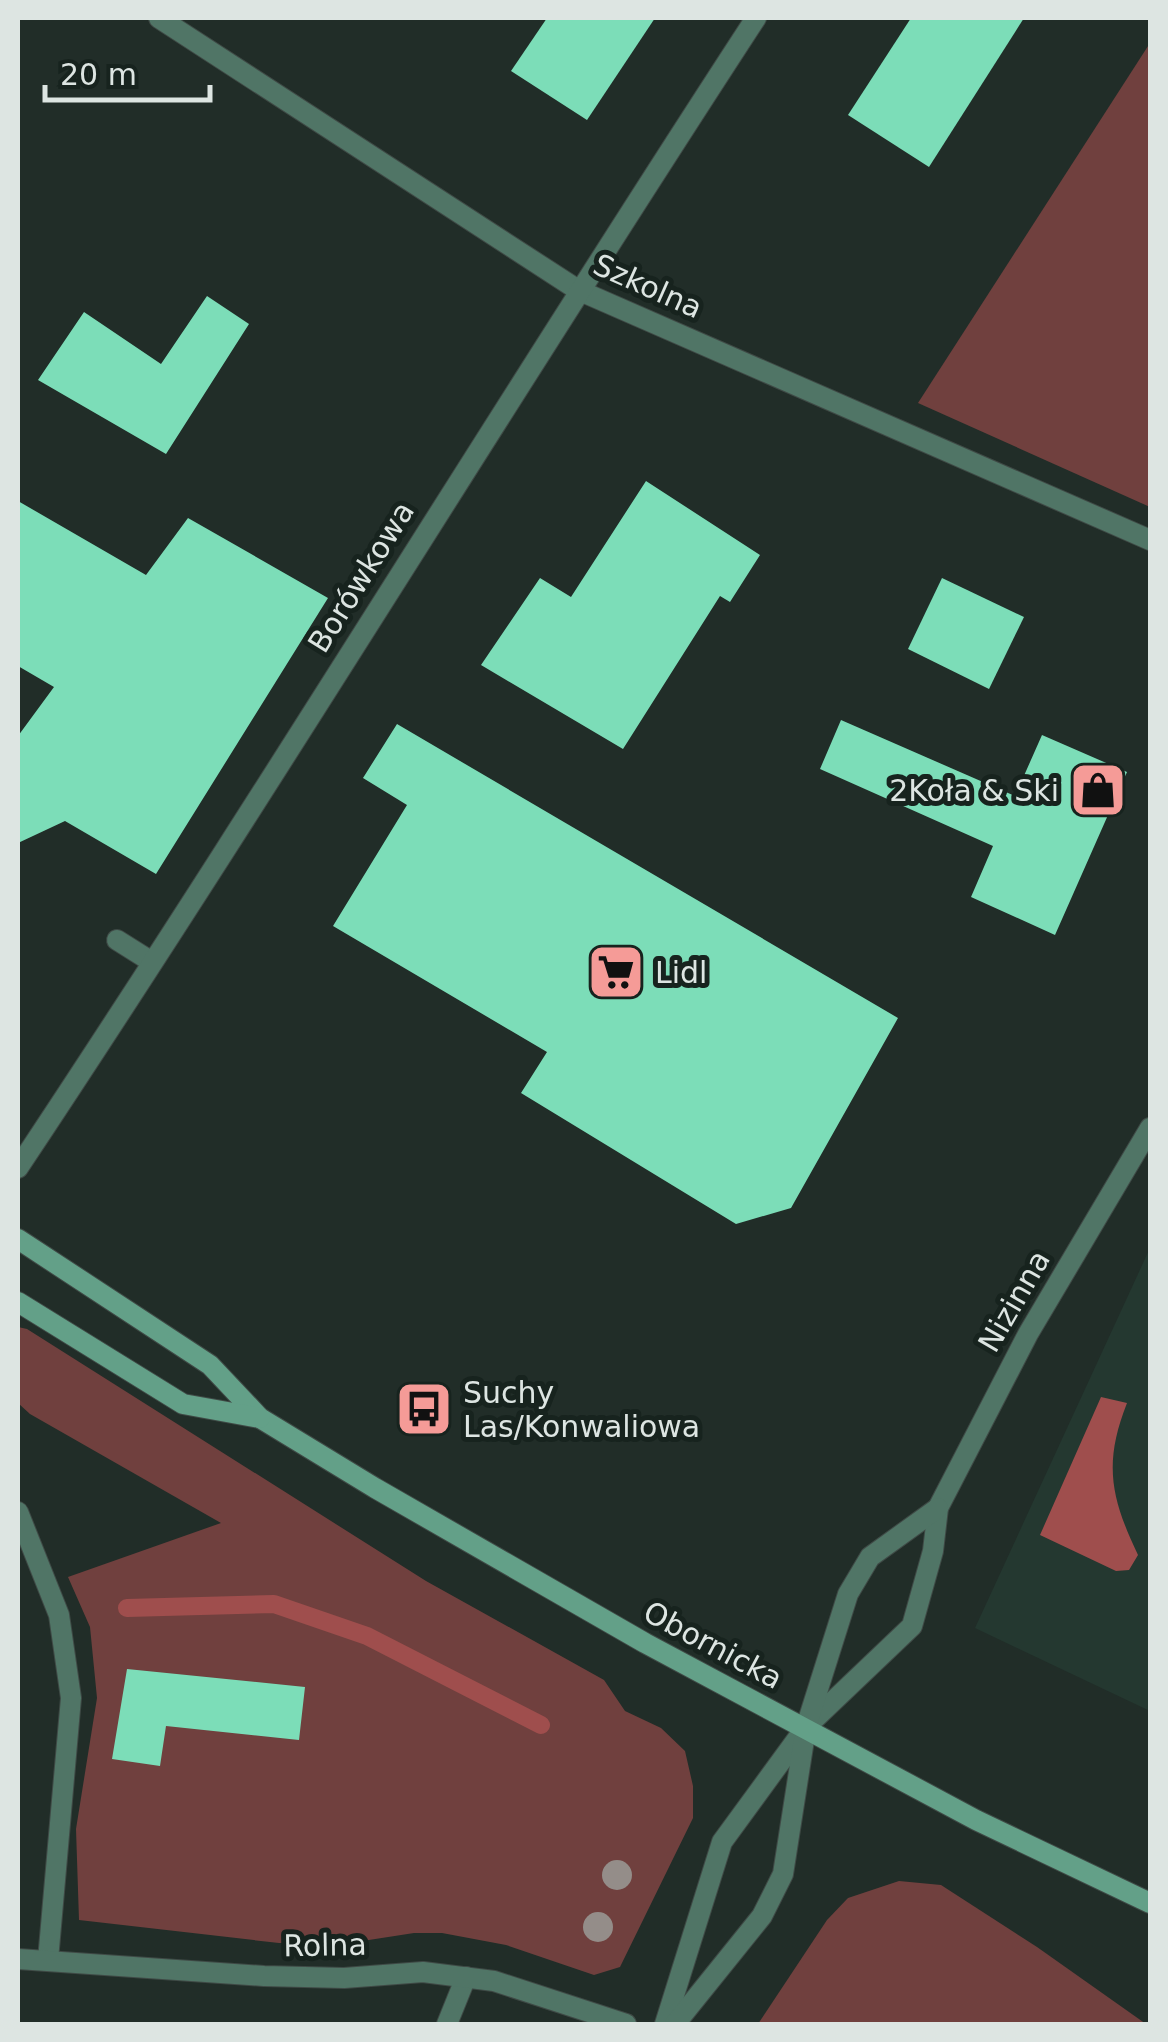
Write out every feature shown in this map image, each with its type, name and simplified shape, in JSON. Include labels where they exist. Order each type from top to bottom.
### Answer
[{"type":"main road","name":"Obornicka","points":[[18,1238],[210,1365],[260,1418],[604,1621],[976,1820],[1150,1904]]},
{"type":"main road","name":"Obornicka","points":[[18,1302],[183,1404],[260,1418]]},
{"type":"street","name":"Szkolna","points":[[158,18],[578,290],[1150,540]]},
{"type":"street","name":"Borówkowa","points":[[18,1168],[756,18]]},
{"type":"street","points":[[117,940],[152,962]]},
{"type":"street","name":"Nizinna","points":[[806,1728],[912,1626],[933,1550],[938,1508],[1028,1334],[1150,1128]]},
{"type":"street","name":"Nizinna","points":[[806,1728],[848,1594],[870,1557],[938,1508]]},
{"type":"street","points":[[18,1512],[59,1615],[70,1698],[48,1960]]},
{"type":"street","points":[[666,2024],[722,1842],[806,1728]]},
{"type":"street","points":[[675,2024],[762,1916],[783,1874],[806,1728]]},
{"type":"street","name":"Rolna","points":[[18,1959],[264,1976],[344,1978],[423,1972],[494,1981],[626,2024]]},
{"type":"street","points":[[447,2024],[466,1978]]},
{"type":"shaded area","points":[[1150,43],[1150,507],[918,403]]},
{"type":"shaded area","points":[[1150,1248],[1150,1711],[975,1628]]},
{"type":"shaded area","points":[[18,1327],[27,1329],[426,1581],[604,1680],[625,1711],[661,1728],[685,1751],[693,1786],[693,1818],[620,1967],[594,1975],[506,1945],[442,1933],[414,1933],[343,1944],[279,1943],[79,1920],[76,1829],[97,1698],[90,1627],[68,1577],[221,1523],[30,1414],[18,1403]]},
{"type":"shaded area","points":[[1101,1397],[1127,1403],[1115,1444],[1113,1480],[1138,1555],[1129,1570],[1116,1571],[1040,1535]]},
{"type":"shaded area","points":[[899,1881],[941,1885],[1146,2024],[758,2024],[827,1920],[848,1898]]},
{"type":"building","points":[[547,18],[655,18],[587,120],[511,71]]},
{"type":"building","points":[[911,18],[1024,18],[929,167],[848,115]]},
{"type":"building","points":[[207,296],[249,324],[166,454],[38,380],[84,312],[161,364]]},
{"type":"building","points":[[646,481],[760,555],[730,602],[720,596],[623,749],[481,665],[540,578],[571,597]]},
{"type":"building","points":[[18,501],[146,575],[188,518],[328,598],[156,874],[65,821],[18,843],[18,736],[54,687],[18,666]]},
{"type":"building","points":[[942,578],[1024,617],[989,689],[908,649]]},
{"type":"building","points":[[841,720],[1015,796],[1042,735],[1127,772],[1055,935],[971,897],[993,846],[820,769]]},
{"type":"building","name":"Lidl","points":[[397,724],[898,1018],[791,1208],[736,1224],[521,1093],[547,1052],[333,926],[407,805],[363,778]]},
{"type":"building","points":[[127,1669],[305,1687],[299,1740],[166,1726],[160,1766],[112,1759]]},
{"type":"waterway","points":[[127,1608],[274,1604],[367,1636],[541,1725]]},
{"type":"place","name":"2Koła & Ski","points":[[1098,790]]},
{"type":"place","name":"Lidl","points":[[616,972]]},
{"type":"place","name":"Suchy Las/Konwaliowa","points":[[424,1409]]}]
